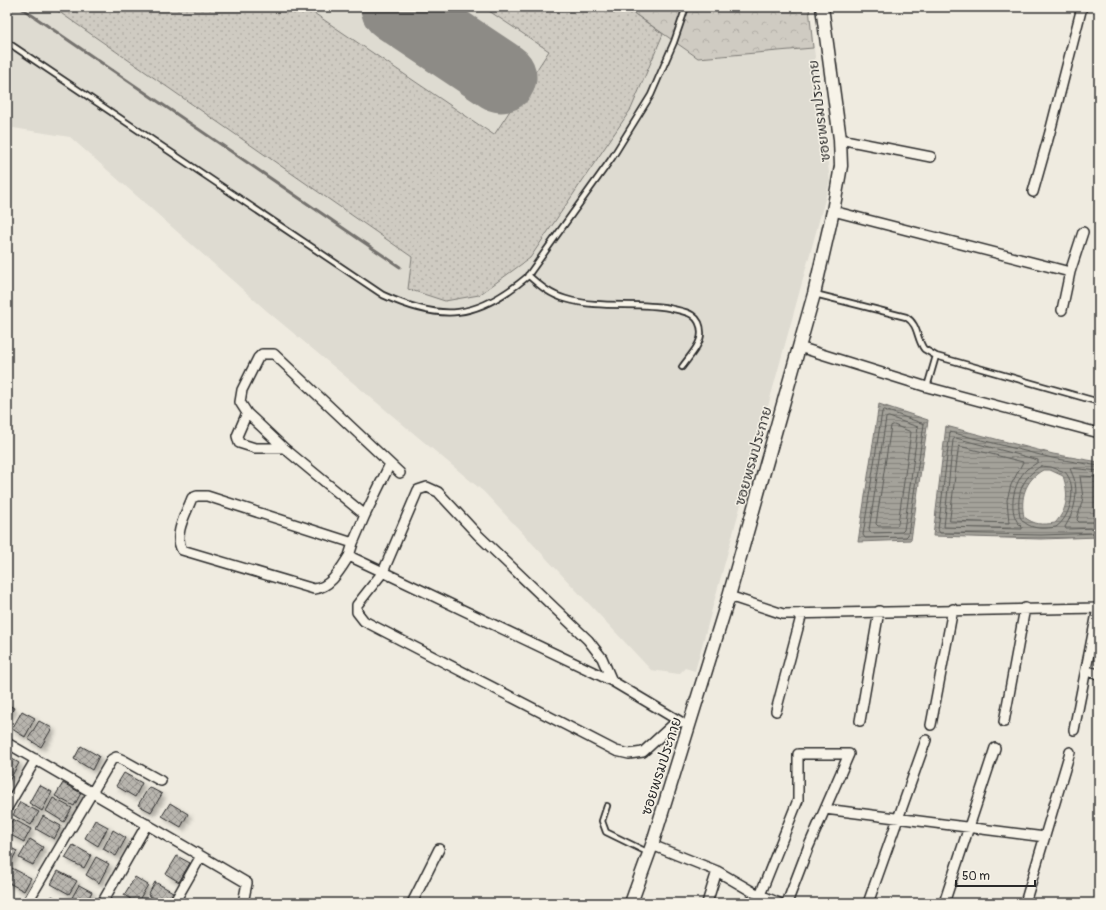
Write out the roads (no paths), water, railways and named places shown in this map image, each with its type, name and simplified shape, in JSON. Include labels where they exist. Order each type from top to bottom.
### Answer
[{"type":"street","name":"ซอยพรมประกาย","points":[[631,903],[651,849],[729,596],[814,294],[833,211],[841,166],[840,139],[822,7]]},
{"type":"street","points":[[1032,192],[1050,132],[1082,7]]},
{"type":"street","points":[[840,139],[931,157]]},
{"type":"street","points":[[833,211],[1070,272]]},
{"type":"street","points":[[1062,310],[1070,272],[1083,232]]},
{"type":"street","points":[[799,347],[927,387],[1099,433]]},
{"type":"street","points":[[365,515],[284,448],[247,413],[240,402],[242,390],[258,358],[262,354],[274,354],[400,473]]},
{"type":"street","points":[[247,413],[237,436],[239,443],[255,448],[284,448]]},
{"type":"street","points":[[353,543],[207,496],[197,496],[192,498],[178,534],[178,540],[182,550],[314,589],[326,586],[338,574],[349,556],[365,515],[390,464]]},
{"type":"street","points":[[612,681],[602,658],[592,645],[478,535],[433,488],[427,487],[418,490],[383,572],[357,605],[358,612],[364,621],[616,751],[629,754],[643,752],[677,721]]},
{"type":"street","points":[[349,556],[612,681],[677,721],[690,726]]},
{"type":"street","points":[[729,596],[783,614],[953,609],[1098,608],[1074,730]]},
{"type":"street","points":[[1004,722],[1026,608]]},
{"type":"street","points":[[931,725],[953,609]]},
{"type":"street","points":[[860,721],[879,611]]},
{"type":"street","points":[[776,711],[802,613]]},
{"type":"street","points":[[1086,671],[1099,674]]},
{"type":"street","points":[[868,903],[926,740]]},
{"type":"street","points":[[7,743],[247,883],[243,903]]},
{"type":"street","points":[[944,903],[995,748]]},
{"type":"street","points":[[1025,903],[1070,752]]},
{"type":"street","points":[[760,895],[798,800],[798,754],[849,754],[787,903]]},
{"type":"street","points":[[27,903],[112,759],[116,757],[161,781]]},
{"type":"street","points":[[7,808],[36,759]]},
{"type":"street","points":[[825,809],[898,820],[1045,837]]},
{"type":"street","points":[[102,903],[147,824]]},
{"type":"street","points":[[412,903],[439,849]]},
{"type":"street","points":[[651,849],[716,871],[760,895],[779,903]]},
{"type":"street","points":[[174,903],[201,856]]},
{"type":"street","points":[[707,903],[716,871]]},
{"type":"lane","points":[[7,42],[383,295],[406,305],[431,311],[451,313],[472,309],[492,302],[511,290],[528,275],[612,158],[651,95],[674,42],[686,7]]},
{"type":"lane","points":[[528,275],[544,289],[566,299],[580,302],[660,307],[682,311],[692,315],[701,325],[701,335],[698,345],[682,367]]},
{"type":"lane","points":[[814,294],[906,317],[912,321],[916,328],[924,349],[936,356],[1099,402]]},
{"type":"lane","points":[[927,387],[936,356]]},
{"type":"lane","points":[[607,806],[602,822],[606,832],[651,849]]},
{"type":"water","points":[[879,404],[928,420],[911,540],[858,542]]},
{"type":"water","points":[[946,426],[1053,454],[1099,462],[1099,537],[1041,539],[933,536]],"holes":[[[1043,470],[1050,470],[1063,476],[1067,495],[1065,507],[1055,523],[1035,523],[1024,517],[1023,503],[1025,490],[1037,474]]]},
{"type":"waterway","points":[[20,7],[400,267]]}]
